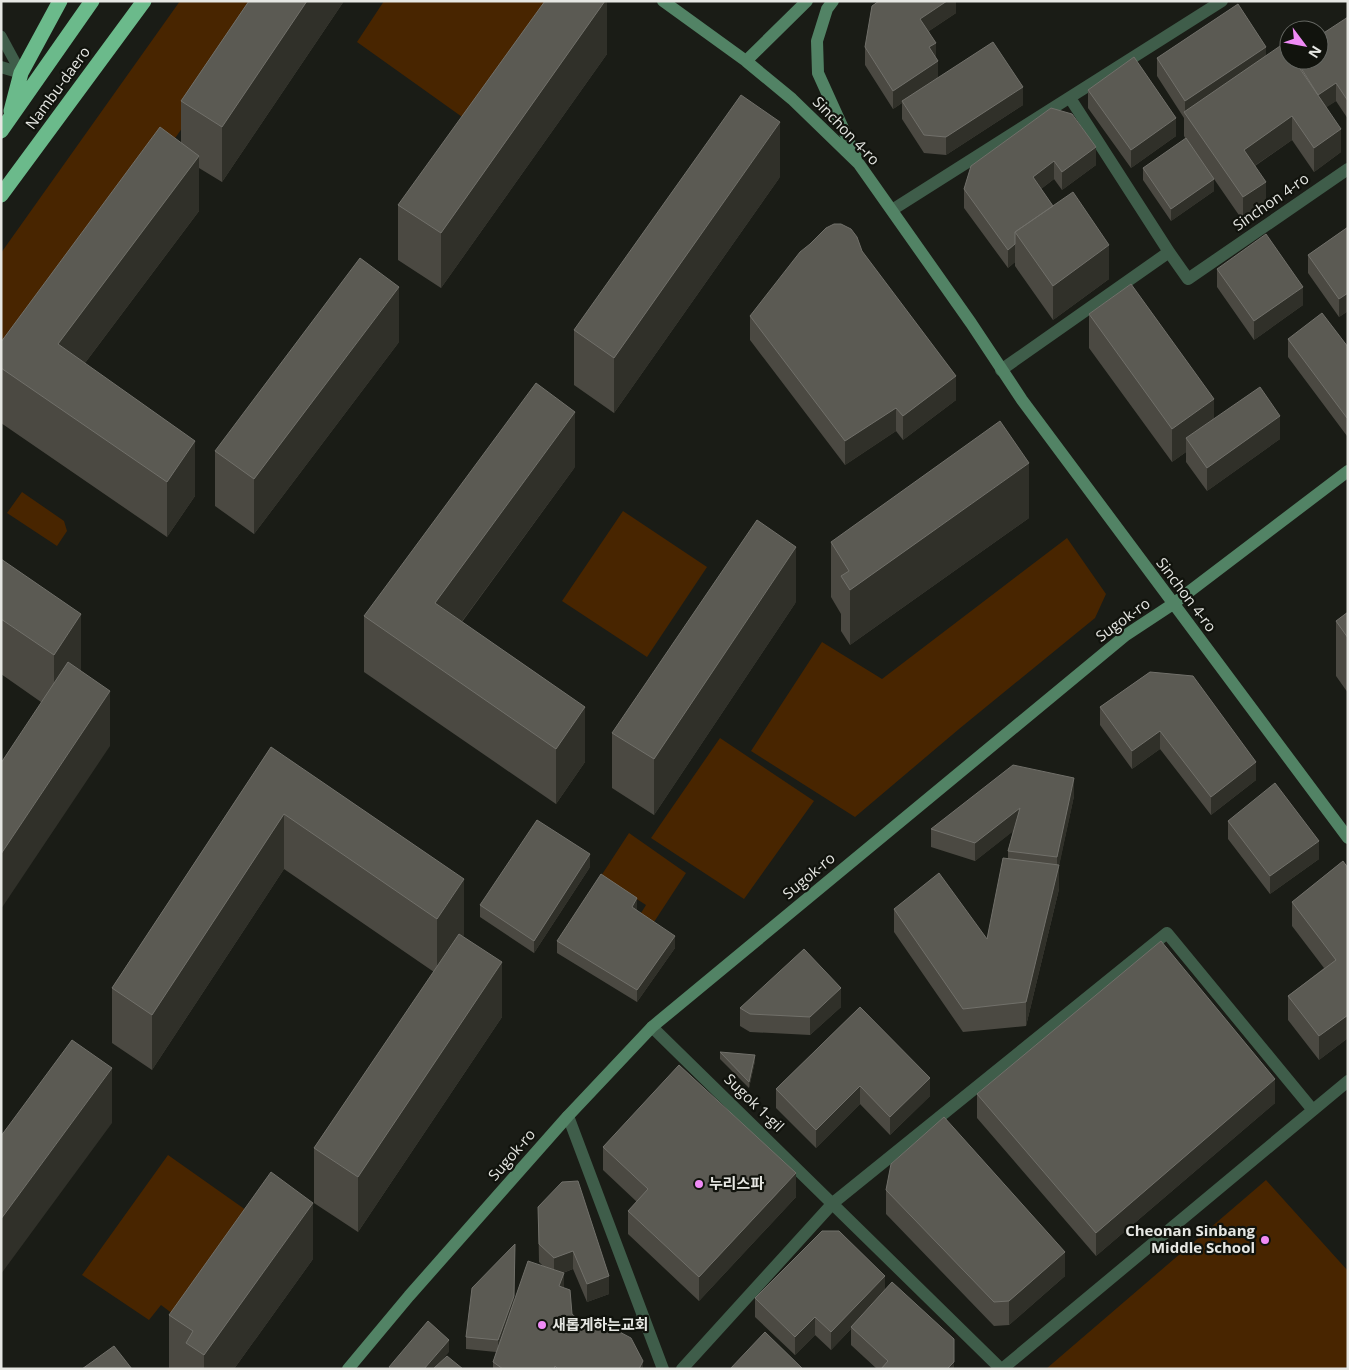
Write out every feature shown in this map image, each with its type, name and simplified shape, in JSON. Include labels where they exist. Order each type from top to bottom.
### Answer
[{"type":"highway","points":[[4,126],[21,73],[60,1]]},
{"type":"highway","name":"Nambu-daero","points":[[4,126],[92,1]]},
{"type":"highway","name":"Nambu-daero","points":[[1,195],[144,1]]},
{"type":"street","name":"Sinchon 4-ro","points":[[663,1],[746,61],[792,99],[859,164],[971,323],[1001,370],[1348,838]]},
{"type":"street","points":[[746,61],[807,1]]},
{"type":"street","points":[[833,1],[827,9],[817,41],[818,73],[859,164]]},
{"type":"street","points":[[892,210],[1222,1]]},
{"type":"street","points":[[1,67],[21,73]]},
{"type":"street","points":[[1001,370],[1169,252],[1070,98]]},
{"type":"street","name":"Sinchon 4-ro","points":[[1169,252],[1188,279],[1346,173]]},
{"type":"street","name":"Sugok-ro","points":[[348,1369],[409,1296],[568,1116],[652,1027],[1126,635],[1173,604],[1348,472]]},
{"type":"street","points":[[682,1369],[833,1203],[1167,933],[1312,1109]]},
{"type":"street","name":"Sugok 1-gil","points":[[652,1027],[1002,1369]]},
{"type":"street","points":[[1002,1369],[1348,1080]]},
{"type":"street","points":[[568,1116],[663,1369]]},
{"type":"lane","points":[[1,36],[21,73]]},
{"type":"shaded area","points":[[180,1],[271,1],[1,387],[1,253]]},
{"type":"shaded area","points":[[384,1],[550,1],[472,124],[357,42]]},
{"type":"shaded area","points":[[22,492],[64,521],[67,531],[57,546],[7,513]]},
{"type":"shaded area","points":[[623,511],[707,567],[647,657],[562,601]]},
{"type":"shaded area","points":[[1067,538],[1106,594],[1095,618],[855,817],[751,751],[822,642],[882,679]]},
{"type":"shaded area","points":[[720,738],[814,801],[744,899],[651,838]]},
{"type":"shaded area","points":[[629,833],[686,873],[654,922],[641,913],[646,905],[601,876]]},
{"type":"shaded area","points":[[168,1155],[253,1215],[177,1317],[161,1305],[149,1320],[82,1275]]},
{"type":"shaded area","name":"Cheonan Sinbang Middle School","points":[[1266,1180],[1348,1271],[1348,1365],[1344,1369],[1046,1369]]},
{"type":"building","points":[[249,1],[307,1],[222,127],[181,101]]},
{"type":"building","points":[[545,1],[605,1],[441,233],[398,205]]},
{"type":"building","points":[[879,1],[947,1],[920,19],[936,43],[929,47],[938,61],[893,91],[865,47],[872,6]]},
{"type":"building","points":[[1238,4],[1266,47],[1185,101],[1157,58]]},
{"type":"building","points":[[1348,17],[1348,101],[1336,83],[1318,95],[1302,70],[1329,70],[1329,29]]},
{"type":"building","points":[[993,42],[1023,87],[946,137],[924,135],[902,101]]},
{"type":"building","points":[[1279,47],[1279,70],[1301,70],[1341,129],[1314,148],[1292,116],[1244,150],[1266,182],[1243,197],[1184,112]]},
{"type":"building","points":[[1134,57],[1176,118],[1131,150],[1088,90]]},
{"type":"building","points":[[741,95],[780,122],[614,358],[574,330]]},
{"type":"building","points":[[1051,108],[1072,114],[1096,147],[1062,172],[1054,161],[1033,177],[1053,206],[1015,232],[1015,244],[1008,250],[964,189],[971,166]]},
{"type":"building","points":[[160,127],[199,156],[58,344],[195,441],[167,482],[1,368],[1,342]]},
{"type":"building","points":[[1186,138],[1214,179],[1171,209],[1143,168]]},
{"type":"building","points":[[1073,192],[1109,245],[1053,286],[1015,232]]},
{"type":"building","points":[[834,224],[841,224],[851,229],[857,237],[862,251],[956,376],[903,416],[896,408],[845,441],[750,316],[800,252],[826,228]]},
{"type":"building","points":[[1348,227],[1348,293],[1339,299],[1308,255]]},
{"type":"building","points":[[1266,234],[1303,287],[1254,321],[1217,269]]},
{"type":"building","points":[[360,258],[399,287],[254,479],[215,451]]},
{"type":"building","points":[[1131,284],[1214,399],[1172,429],[1089,314]]},
{"type":"building","points":[[1322,313],[1348,347],[1347,418],[1288,339]]},
{"type":"building","points":[[536,383],[575,412],[435,603],[585,707],[556,749],[364,616]]},
{"type":"building","points":[[1260,387],[1280,416],[1207,468],[1186,438]]},
{"type":"building","points":[[1000,421],[1029,463],[850,590],[841,576],[849,571],[831,542]]},
{"type":"building","points":[[757,520],[796,547],[654,759],[612,733]]},
{"type":"building","points":[[1,559],[81,614],[54,655],[1,619]]},
{"type":"building","points":[[1348,612],[1348,638],[1336,621]]},
{"type":"building","points":[[68,662],[110,691],[1,854],[1,763]]},
{"type":"building","points":[[1150,672],[1193,676],[1256,762],[1211,797],[1160,731],[1132,751],[1100,707]]},
{"type":"building","points":[[271,747],[464,879],[437,919],[284,814],[152,1015],[112,988]]},
{"type":"building","points":[[1013,765],[1074,778],[1057,857],[1008,851],[1020,808],[975,843],[931,829]]},
{"type":"building","points":[[1275,783],[1319,841],[1270,876],[1228,821]]},
{"type":"building","points":[[537,820],[590,854],[534,941],[480,905]]},
{"type":"building","points":[[1003,858],[1059,865],[1026,1002],[963,1009],[894,909],[939,873],[987,939]]},
{"type":"building","points":[[1343,861],[1348,868],[1348,1015],[1319,1036],[1288,996],[1336,960],[1292,902]]},
{"type":"building","points":[[601,874],[637,898],[632,907],[675,936],[637,990],[557,941]]},
{"type":"building","points":[[459,934],[502,962],[358,1177],[314,1148]]},
{"type":"building","points":[[1161,941],[1275,1079],[1096,1233],[977,1094]]},
{"type":"building","points":[[804,949],[841,988],[810,1017],[750,1014],[740,1008]]},
{"type":"building","points":[[860,1007],[930,1078],[890,1117],[860,1086],[816,1130],[776,1089]]},
{"type":"building","points":[[72,1040],[112,1068],[1,1219],[1,1136]]},
{"type":"building","points":[[720,1052],[755,1055],[749,1082]]},
{"type":"building","name":"누리스파","points":[[679,1065],[796,1173],[699,1277],[628,1211],[648,1189],[603,1147]]},
{"type":"building","points":[[944,1117],[1065,1252],[1009,1301],[994,1302],[886,1190],[891,1164]]},
{"type":"building","points":[[271,1172],[313,1203],[204,1355],[186,1343],[193,1331],[169,1315]]},
{"type":"building","points":[[578,1181],[609,1276],[587,1284],[573,1251],[554,1258],[539,1244],[538,1207],[562,1182]]},
{"type":"building","points":[[822,1231],[839,1231],[885,1276],[831,1332],[815,1317],[795,1337],[755,1298]]},
{"type":"building","points":[[515,1244],[514,1296],[498,1340],[466,1337],[472,1288]]},
{"type":"building","name":"새롭게하는교회","points":[[528,1261],[564,1273],[559,1286],[570,1290],[572,1314],[582,1323],[597,1320],[631,1338],[643,1361],[639,1369],[558,1369],[555,1366],[554,1369],[503,1369],[493,1362]]},
{"type":"building","points":[[892,1282],[954,1339],[954,1362],[947,1369],[881,1369],[888,1361],[851,1327]]},
{"type":"building","points":[[428,1321],[449,1340],[424,1369],[392,1369],[389,1367]]},
{"type":"building","points":[[765,1332],[803,1369],[730,1369]]},
{"type":"building","points":[[114,1346],[132,1369],[82,1369]]},
{"type":"building","points":[[447,1356],[463,1369],[433,1369]]},
{"type":"place","name":"누리스파","points":[[699,1184]]},
{"type":"place","name":"Cheonan Sinbang Middle School","points":[[1265,1240]]},
{"type":"place","name":"새롭게하는교회","points":[[542,1325]]}]
